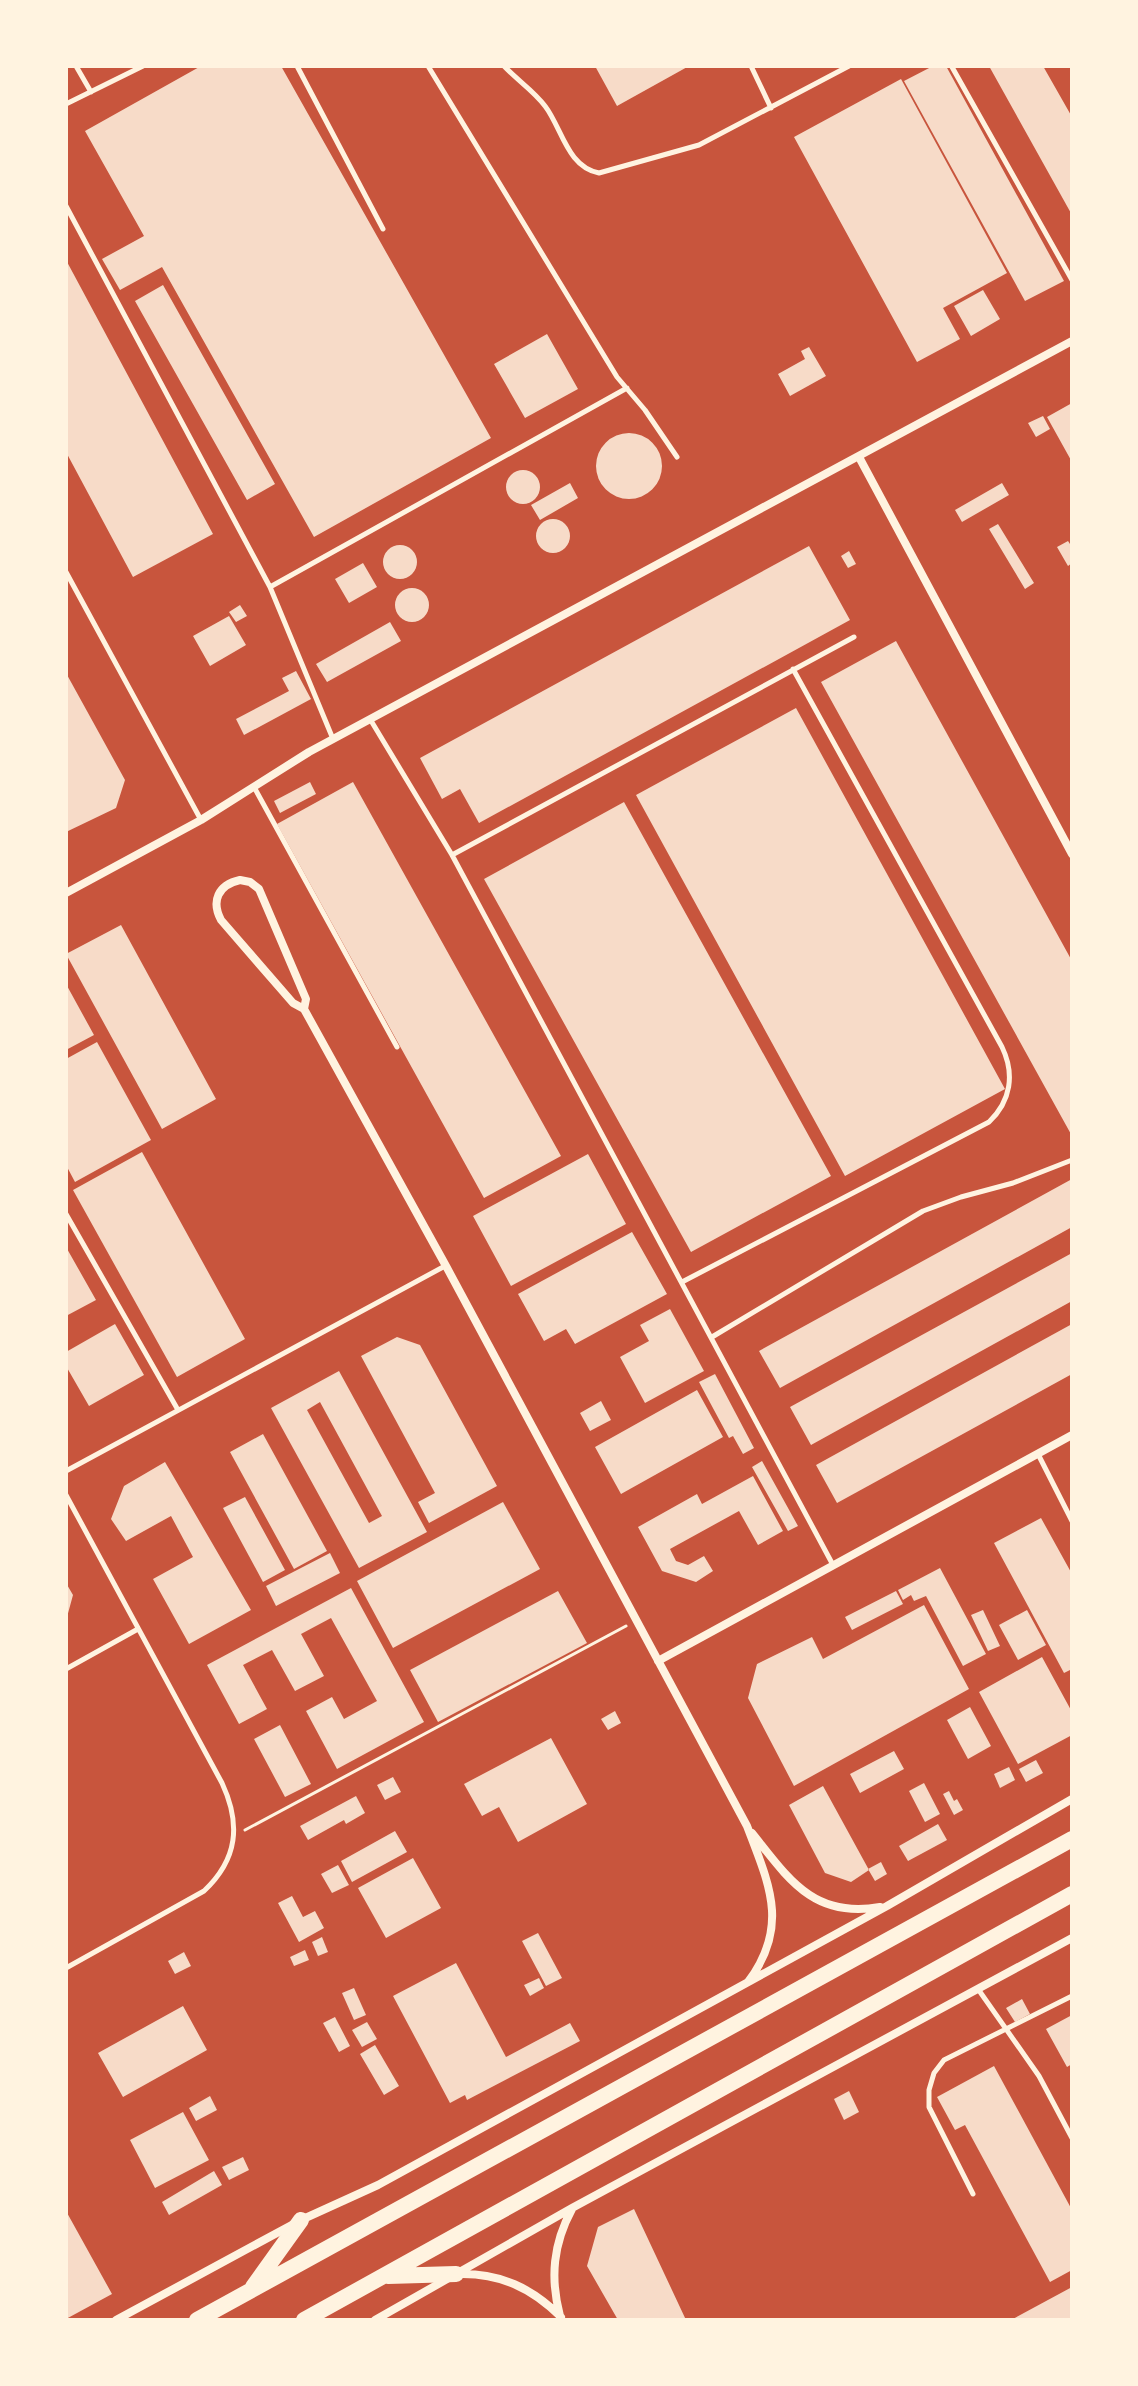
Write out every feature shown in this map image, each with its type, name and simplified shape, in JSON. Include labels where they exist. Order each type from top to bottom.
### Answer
[{"type":"main road","points":[[197,2320],[1072,1839]]},
{"type":"main road","points":[[304,2320],[1072,1894]]},
{"type":"main road","points":[[249,2291],[301,2220]]},
{"type":"main road","points":[[383,2276],[456,2274]]},
{"type":"street","points":[[66,893],[201,820],[333,739],[1072,341]]},
{"type":"street","points":[[859,457],[1072,854]]},
{"type":"street","points":[[304,1009],[307,1005],[304,994],[259,889],[250,882],[229,882],[216,899],[216,910],[221,920],[296,1006],[304,1009],[747,1826],[770,1888],[774,1921],[766,1954],[748,1982]]},
{"type":"street","points":[[658,1661],[1072,1435]]},
{"type":"street","points":[[116,2320],[301,2220],[378,2185],[887,1906],[1072,1799]]},
{"type":"street","points":[[747,1826],[791,1881],[807,1894],[845,1909],[887,1906]]},
{"type":"street","points":[[375,2320],[572,2208],[1072,1938]]},
{"type":"street","points":[[562,2319],[554,2286],[554,2261],[559,2238],[572,2208]]},
{"type":"street","points":[[456,2274],[485,2275],[514,2283],[531,2292],[562,2319]]},
{"type":"lane","points":[[76,66],[91,92]]},
{"type":"lane","points":[[66,104],[143,66]]},
{"type":"lane","points":[[297,66],[383,229]]},
{"type":"lane","points":[[428,66],[617,377],[677,457]]},
{"type":"lane","points":[[504,66],[543,103],[577,162],[599,173],[699,145],[849,66]]},
{"type":"lane","points":[[751,66],[771,108]]},
{"type":"lane","points":[[952,67],[1072,280]]},
{"type":"lane","points":[[66,206],[270,587],[333,739]]},
{"type":"lane","points":[[270,587],[627,388]]},
{"type":"lane","points":[[66,572],[201,820]]},
{"type":"lane","points":[[452,855],[854,637]]},
{"type":"lane","points":[[682,1282],[989,1122],[998,1114],[1008,1093],[1010,1069],[1002,1047],[793,669]]},
{"type":"lane","points":[[370,719],[452,855],[833,1565]]},
{"type":"lane","points":[[254,787],[397,1047]]},
{"type":"lane","points":[[712,1337],[923,1211],[1013,1183],[1072,1160]]},
{"type":"lane","points":[[66,1214],[178,1410]]},
{"type":"lane","points":[[66,1471],[446,1266]]},
{"type":"lane","points":[[1038,1454],[1072,1521]]},
{"type":"lane","points":[[66,1495],[229,1797],[234,1832],[228,1861],[204,1891],[66,1968]]},
{"type":"lane","points":[[66,1669],[138,1629]]},
{"type":"lane","points":[[977,1988],[1039,2076],[1072,2138]]},
{"type":"lane","points":[[973,2194],[929,2107],[929,2090],[934,2073],[944,2060],[1072,1996]]},
{"type":"path","points":[[234,1832],[636,1621]]},
{"type":"building","points":[[201,66],[281,66],[491,438],[314,537],[162,267],[120,290],[102,259],[144,236],[85,131]]},
{"type":"building","points":[[595,66],[689,66],[617,106]]},
{"type":"building","points":[[933,66],[946,66],[1064,281],[1025,301],[904,81]]},
{"type":"building","points":[[989,66],[1043,66],[1072,117],[1072,215]]},
{"type":"building","points":[[901,79],[1007,273],[943,308],[960,339],[917,362],[794,137]]},
{"type":"building","points":[[66,260],[213,534],[133,577],[66,452]]},
{"type":"building","points":[[163,285],[275,484],[247,500],[135,301]]},
{"type":"building","points":[[983,290],[1000,319],[971,336],[954,306]]},
{"type":"building","points":[[547,334],[578,389],[525,418],[494,364]]},
{"type":"building","points":[[809,347],[826,376],[790,396],[778,374],[805,359],[801,351]]},
{"type":"building","points":[[1072,403],[1072,462],[1047,417]]},
{"type":"building","points":[[1043,416],[1050,429],[1036,437],[1028,423]]},
{"type":"building","points":[[629,433],[642,436],[652,443],[659,453],[662,466],[659,479],[652,489],[642,496],[629,499],[616,496],[606,489],[599,479],[596,466],[599,453],[606,443],[616,436]]},
{"type":"building","points":[[523,470],[535,475],[540,487],[535,499],[523,504],[511,499],[506,487],[511,475]]},
{"type":"building","points":[[570,483],[578,498],[540,520],[531,505]]},
{"type":"building","points":[[1002,483],[1009,495],[962,522],[955,510]]},
{"type":"building","points":[[553,519],[565,524],[570,536],[565,548],[553,553],[541,548],[536,536],[541,524]]},
{"type":"building","points":[[998,524],[1034,583],[1025,589],[989,529]]},
{"type":"building","points":[[1068,541],[1072,547],[1072,563],[1068,566],[1057,547]]},
{"type":"building","points":[[400,545],[412,550],[417,562],[412,574],[400,579],[388,574],[383,562],[388,550]]},
{"type":"building","points":[[809,546],[850,620],[479,823],[460,789],[442,799],[420,758]]},
{"type":"building","points":[[849,551],[856,564],[848,568],[841,556]]},
{"type":"building","points":[[363,563],[377,587],[349,603],[335,579]]},
{"type":"building","points":[[412,588],[424,593],[429,605],[424,617],[412,622],[400,617],[395,605],[400,593]]},
{"type":"building","points":[[240,605],[247,616],[236,622],[229,612]]},
{"type":"building","points":[[229,616],[246,645],[210,666],[193,636]]},
{"type":"building","points":[[390,622],[401,641],[327,682],[316,664]]},
{"type":"building","points":[[896,641],[1072,961],[1072,1136],[821,682]]},
{"type":"building","points":[[296,671],[311,699],[244,735],[236,719],[289,691],[282,678]]},
{"type":"building","points":[[66,673],[125,780],[116,808],[66,832]]},
{"type":"building","points":[[796,708],[1005,1089],[845,1176],[636,795]]},
{"type":"building","points":[[310,782],[316,794],[280,813],[274,801]]},
{"type":"building","points":[[353,782],[561,1156],[484,1198],[277,824]]},
{"type":"building","points":[[624,802],[831,1176],[691,1252],[484,879]]},
{"type":"building","points":[[121,925],[216,1099],[162,1129],[66,954]]},
{"type":"building","points":[[66,984],[94,1035],[66,1050]]},
{"type":"building","points":[[97,1042],[151,1140],[75,1182],[66,1165],[66,1059]]},
{"type":"building","points":[[142,1152],[245,1339],[177,1377],[73,1190]]},
{"type":"building","points":[[588,1154],[626,1224],[511,1286],[473,1216]]},
{"type":"building","points":[[1072,1179],[1072,1227],[780,1388],[759,1351]]},
{"type":"building","points":[[632,1232],[667,1294],[575,1344],[566,1329],[544,1341],[518,1294]]},
{"type":"building","points":[[66,1247],[96,1300],[66,1316]]},
{"type":"building","points":[[1072,1253],[1072,1301],[811,1445],[790,1407]]},
{"type":"building","points":[[670,1309],[704,1371],[645,1403],[620,1357],[649,1341],[640,1325]]},
{"type":"building","points":[[115,1324],[144,1375],[89,1406],[66,1366],[66,1352]]},
{"type":"building","points":[[1072,1324],[1072,1374],[837,1503],[816,1465]]},
{"type":"building","points":[[397,1337],[420,1345],[497,1486],[429,1523],[418,1502],[435,1493],[361,1356]]},
{"type":"building","points":[[339,1371],[427,1532],[359,1568],[271,1408]],"holes":[[[320,1402],[382,1516],[369,1523],[307,1410]]]},
{"type":"building","points":[[715,1374],[754,1448],[743,1454],[733,1436],[729,1438],[699,1382]]},
{"type":"building","points":[[697,1390],[723,1437],[621,1494],[595,1447]]},
{"type":"building","points":[[601,1401],[611,1420],[590,1431],[580,1413]]},
{"type":"building","points":[[263,1434],[327,1551],[294,1569],[230,1452]]},
{"type":"building","points":[[762,1461],[798,1526],[788,1531],[752,1467]]},
{"type":"building","points":[[165,1462],[251,1610],[189,1644],[153,1579],[193,1557],[171,1516],[126,1541],[111,1519],[124,1486]]},
{"type":"building","points":[[753,1476],[783,1531],[758,1545],[739,1511],[670,1549],[676,1561],[688,1565],[704,1556],[713,1571],[696,1582],[662,1571],[638,1527],[697,1494],[702,1504]]},
{"type":"building","points":[[245,1497],[285,1570],[263,1582],[223,1508]]},
{"type":"building","points":[[503,1502],[540,1569],[393,1648],[357,1581]]},
{"type":"building","points":[[1041,1518],[1072,1574],[1072,1669],[1064,1673],[994,1543]]},
{"type":"building","points":[[330,1553],[340,1573],[276,1606],[266,1586]]},
{"type":"building","points":[[940,1568],[986,1654],[963,1666],[926,1596],[914,1601],[911,1595],[903,1600],[898,1590]]},
{"type":"building","points":[[66,1583],[73,1595],[67,1617],[66,1617]]},
{"type":"building","points":[[351,1588],[424,1722],[337,1769],[306,1711],[332,1697],[344,1719],[377,1701],[331,1618],[301,1634],[324,1676],[295,1691],[272,1650],[243,1665],[267,1709],[239,1724],[207,1665]]},
{"type":"building","points":[[558,1591],[587,1643],[438,1722],[410,1670]]},
{"type":"building","points":[[896,1591],[903,1604],[852,1630],[845,1617]]},
{"type":"building","points":[[924,1605],[969,1689],[794,1786],[748,1698],[757,1664],[812,1637],[823,1659]]},
{"type":"building","points":[[983,1610],[1000,1646],[988,1651],[971,1615]]},
{"type":"building","points":[[1027,1610],[1046,1645],[1018,1660],[999,1625]]},
{"type":"building","points":[[1042,1657],[1072,1712],[1072,1735],[1018,1764],[979,1692]]},
{"type":"building","points":[[970,1707],[991,1746],[968,1759],[947,1720]]},
{"type":"building","points":[[615,1711],[621,1723],[608,1730],[601,1719]]},
{"type":"building","points":[[280,1725],[311,1784],[285,1797],[254,1739]]},
{"type":"building","points":[[551,1738],[587,1804],[518,1842],[499,1807],[482,1816],[464,1784]]},
{"type":"building","points":[[894,1751],[904,1769],[860,1793],[850,1774]]},
{"type":"building","points":[[1036,1760],[1043,1773],[1026,1782],[1019,1769]]},
{"type":"building","points":[[1009,1767],[1015,1780],[1000,1788],[994,1774]]},
{"type":"building","points":[[393,1777],[401,1792],[385,1800],[377,1785]]},
{"type":"building","points":[[924,1783],[940,1814],[925,1822],[909,1791]]},
{"type":"building","points":[[823,1786],[869,1870],[851,1882],[825,1873],[789,1805]]},
{"type":"building","points":[[949,1791],[963,1810],[954,1815],[943,1794]]},
{"type":"building","points":[[356,1796],[365,1813],[346,1824],[344,1820],[308,1840],[300,1826]]},
{"type":"building","points":[[938,1824],[947,1840],[908,1861],[899,1846]]},
{"type":"building","points":[[395,1831],[407,1852],[352,1882],[341,1861]]},
{"type":"building","points":[[413,1858],[441,1908],[386,1938],[358,1888]]},
{"type":"building","points":[[881,1862],[887,1874],[875,1881],[868,1869]]},
{"type":"building","points":[[338,1865],[349,1885],[332,1893],[321,1874]]},
{"type":"building","points":[[292,1896],[303,1917],[315,1911],[324,1928],[299,1942],[278,1903]]},
{"type":"building","points":[[538,1933],[562,1978],[546,1986],[522,1941]]},
{"type":"building","points":[[322,1937],[328,1952],[318,1956],[312,1942]]},
{"type":"building","points":[[305,1950],[309,1960],[294,1966],[290,1957]]},
{"type":"building","points":[[184,1952],[191,1966],[175,1974],[168,1961]]},
{"type":"building","points":[[456,1963],[506,2057],[570,2023],[580,2041],[467,2100],[465,2095],[450,2103],[393,1996]]},
{"type":"building","points":[[539,1978],[544,1988],[530,1996],[524,1985]]},
{"type":"building","points":[[354,1988],[366,2015],[354,2020],[342,1993]]},
{"type":"building","points":[[1022,1999],[1030,2014],[1015,2022],[1006,2008]]},
{"type":"building","points":[[183,2006],[207,2050],[123,2097],[98,2053]]},
{"type":"building","points":[[1072,2015],[1072,2064],[1067,2067],[1046,2029]]},
{"type":"building","points":[[335,2017],[350,2046],[339,2052],[323,2023]]},
{"type":"building","points":[[367,2022],[377,2039],[362,2047],[352,2030]]},
{"type":"building","points":[[375,2045],[399,2086],[384,2095],[360,2054]]},
{"type":"building","points":[[994,2066],[1072,2210],[1072,2270],[1050,2282],[965,2125],[955,2130],[937,2097]]},
{"type":"building","points":[[849,2091],[859,2112],[844,2120],[834,2099]]},
{"type":"building","points":[[210,2096],[217,2110],[196,2121],[189,2108]]},
{"type":"building","points":[[183,2112],[209,2160],[155,2188],[130,2140]]},
{"type":"building","points":[[243,2157],[249,2170],[229,2180],[222,2167]]},
{"type":"building","points":[[214,2171],[222,2185],[169,2215],[162,2202]]},
{"type":"building","points":[[634,2209],[686,2320],[618,2320],[587,2266],[598,2227]]},
{"type":"building","points":[[66,2211],[112,2294],[66,2319]]},
{"type":"building","points":[[1072,2287],[1072,2320],[1011,2320]]}]
